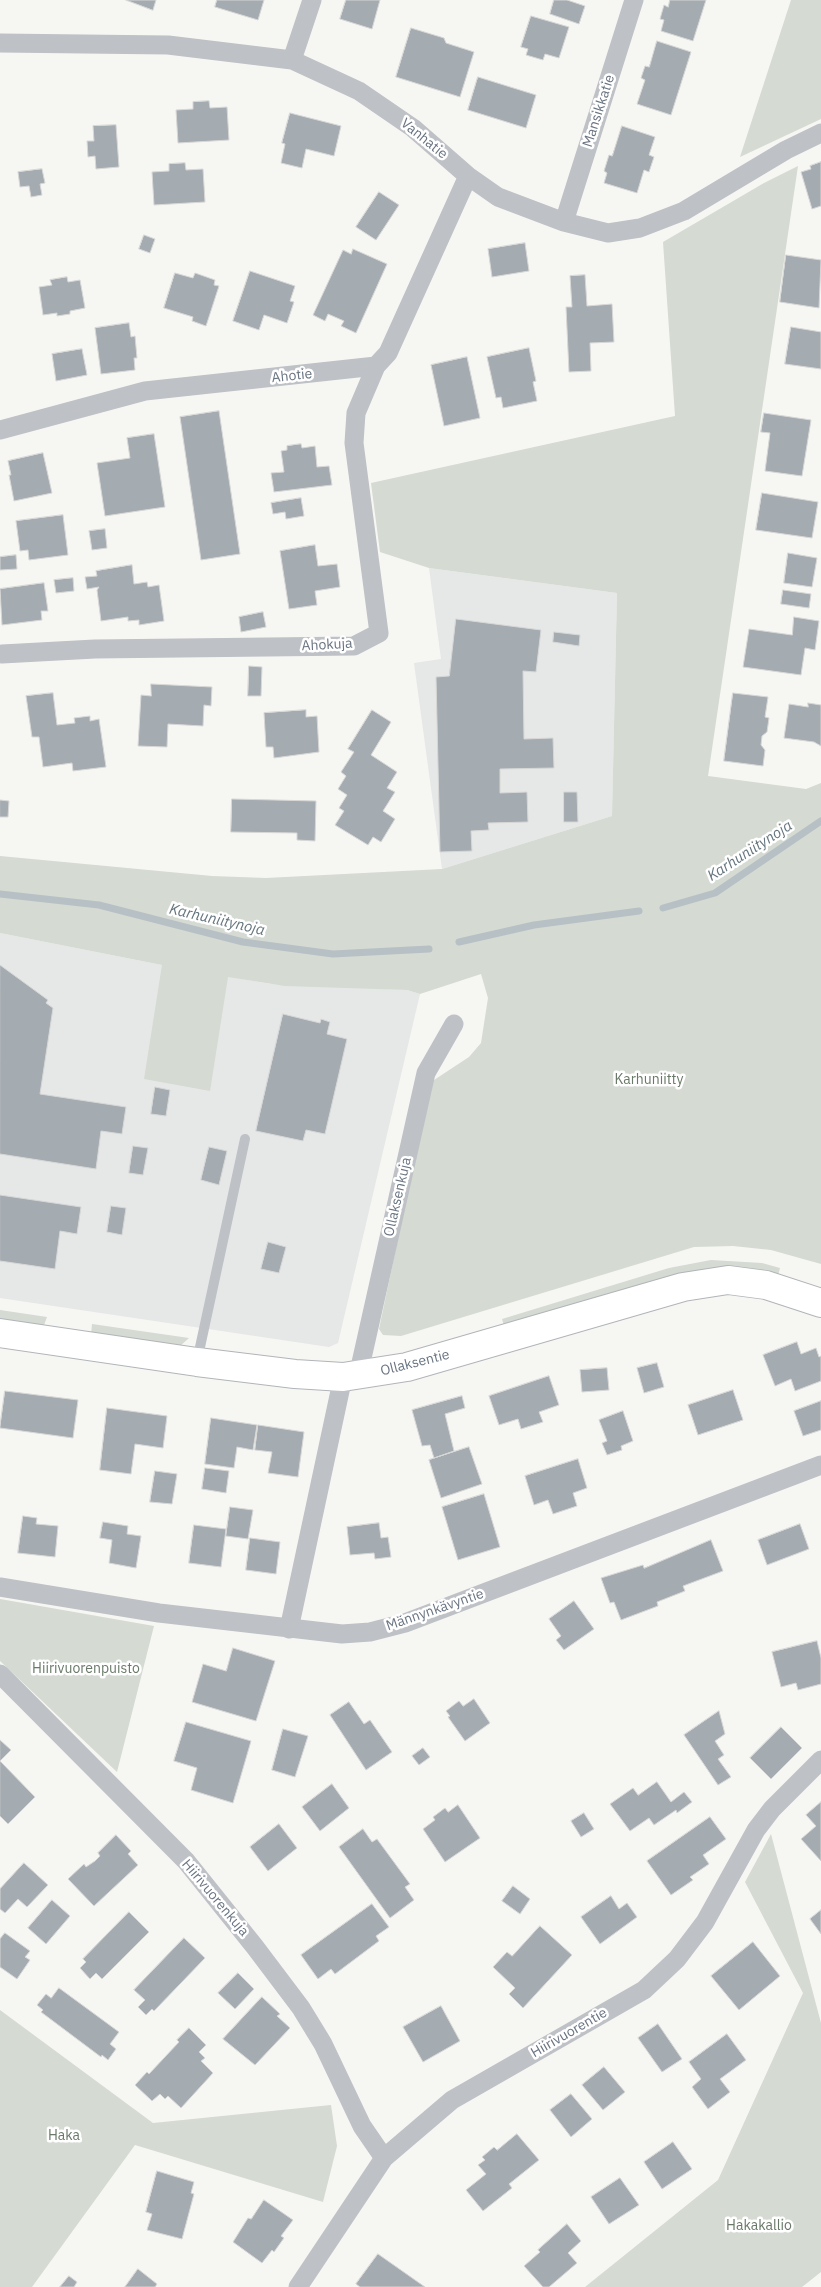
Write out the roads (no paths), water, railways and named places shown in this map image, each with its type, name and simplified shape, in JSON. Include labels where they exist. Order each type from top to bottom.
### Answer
[{"type":"street","points":[[292,60],[312,0]]},
{"type":"street","name":"Mansikkatie","points":[[564,222],[634,0]]},
{"type":"street","name":"Vanhatie","points":[[0,43],[168,45],[292,60],[359,91],[412,128],[468,176],[498,197],[564,222],[608,233],[640,228],[684,211],[786,150],[821,133]]},
{"type":"street","points":[[376,366],[388,353],[468,176]]},
{"type":"street","name":"Ahotie","points":[[0,430],[145,391],[376,366]]},
{"type":"street","name":"Ahokuja","points":[[1,654],[96,649],[354,646],[379,633],[354,443],[356,413],[376,366]]},
{"type":"street","name":"Ollaksenkuja","points":[[289,1629],[426,1073],[454,1024]]},
{"type":"street","name":"Ollaksentie","points":[[0,1333],[197,1362],[295,1374],[350,1376],[407,1367],[683,1287],[701,1284],[728,1280],[766,1285],[821,1302]]},
{"type":"street","name":"Männynkävyntie","points":[[0,1587],[159,1613],[289,1629],[342,1634],[370,1632],[405,1623],[821,1464]]},
{"type":"street","name":"Hiirivuorenkuja","points":[[0,1674],[186,1861],[255,1947],[301,2008],[323,2044],[362,2126],[384,2158]]},
{"type":"street","name":"Hiirivuorentie","points":[[298,2287],[384,2158],[452,2100],[644,1990],[677,1959],[705,1922],[756,1830],[772,1809],[821,1760]]},
{"type":"lane","points":[[197,1362],[245,1139]]},
{"type":"waterway","name":"Karhuniitynoja","points":[[663,908],[715,893],[821,821]]},
{"type":"waterway","name":"Karhuniitynoja","points":[[0,894],[99,905],[243,942],[333,954],[429,949]]},
{"type":"waterway","name":"Karhuniitynoja","points":[[459,942],[534,925],[639,911]]},
{"type":"park label","name":"Karhuniitty","points":[[649,1080]]},
{"type":"park label","name":"Hiirivuorenpuisto","points":[[86,1669]]},
{"type":"park label","name":"Haka","points":[[64,2136]]},
{"type":"park label","name":"Hakakallio","points":[[759,2226]]}]
